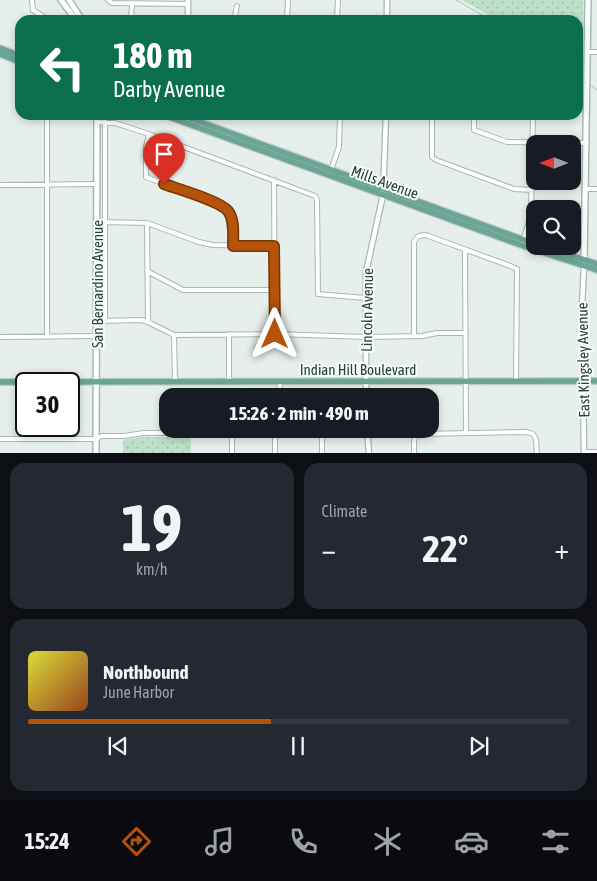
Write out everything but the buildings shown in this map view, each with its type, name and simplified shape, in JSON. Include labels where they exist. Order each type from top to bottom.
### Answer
[{"type":"main road","points":[[61,0],[72,15]]},
{"type":"main road","points":[[70,0],[79,15]]},
{"type":"main road","points":[[584,263],[588,0]]},
{"type":"main road","points":[[0,48],[15,54]]},
{"type":"main road","points":[[0,54],[15,60]]},
{"type":"main road","name":"Mills Avenue","points":[[191,120],[522,242],[584,263],[597,264]]},
{"type":"main road","name":"San Bernardino Avenue","points":[[96,453],[97,122]]},
{"type":"main road","name":"Mills Avenue","points":[[522,242],[526,243]]},
{"type":"main road","name":"Mills Avenue","points":[[564,255],[597,270]]},
{"type":"main road","name":"Indian Hill Boulevard","points":[[0,382],[597,381]]},
{"type":"street","points":[[32,0],[32,10],[41,15]]},
{"type":"street","points":[[287,15],[288,0]]},
{"type":"street","points":[[337,15],[338,0]]},
{"type":"street","points":[[387,0],[387,15]]},
{"type":"street","points":[[108,1],[132,4],[188,2],[188,15]]},
{"type":"street","points":[[131,15],[132,4]]},
{"type":"street","points":[[235,15],[236,6]]},
{"type":"street","points":[[588,52],[597,52]]},
{"type":"street","points":[[47,120],[47,337]]},
{"type":"street","points":[[330,172],[339,147],[340,120]]},
{"type":"street","name":"Lincoln Avenue","points":[[366,388],[365,298],[368,260],[383,192],[386,120]]},
{"type":"street","points":[[432,120],[432,157],[436,160],[514,189],[526,190]]},
{"type":"street","points":[[474,120],[474,130],[507,142],[526,143]]},
{"type":"street","points":[[533,120],[533,135]]},
{"type":"street","points":[[97,122],[115,123],[149,134],[315,196],[317,200],[318,294],[365,298]]},
{"type":"street","points":[[105,122],[105,320]]},
{"type":"street","points":[[149,134],[146,147],[146,177],[219,204],[229,211],[233,246]]},
{"type":"street","points":[[581,143],[586,143]]},
{"type":"street","points":[[274,180],[275,334]]},
{"type":"street","points":[[0,185],[97,184]]},
{"type":"street","points":[[586,188],[597,189]]},
{"type":"street","points":[[522,242],[531,215],[532,190]]},
{"type":"street","points":[[104,222],[147,223],[199,242],[213,245],[274,246]]},
{"type":"street","points":[[147,223],[148,322]]},
{"type":"street","points":[[414,336],[414,242],[416,237],[426,235],[513,267],[517,270],[516,382]]},
{"type":"street","points":[[465,250],[466,433]]},
{"type":"street","name":"East Kingsley Avenue","points":[[584,263],[582,296],[584,453]]},
{"type":"street","points":[[148,271],[183,290],[274,290]]},
{"type":"street","points":[[97,320],[141,320],[174,335],[275,334],[366,337],[466,333]]},
{"type":"street","points":[[229,334],[229,382]]},
{"type":"street","points":[[174,335],[175,382]]},
{"type":"street","points":[[0,337],[97,336]]},
{"type":"street","points":[[280,382],[280,388]]},
{"type":"street","points":[[0,439],[96,439],[102,436],[159,433]]},
{"type":"street","points":[[414,453],[414,441],[416,436],[420,434],[466,433],[533,434],[536,439],[537,453]]},
{"type":"street","points":[[232,438],[232,453]]},
{"type":"street","points":[[275,438],[275,453]]},
{"type":"street","points":[[322,438],[322,453]]},
{"type":"street","points":[[368,438],[369,453]]},
{"type":"street","points":[[584,453],[597,452]]},
{"type":"green space","points":[[462,0],[583,0],[583,15],[488,15]]},
{"type":"green space","points":[[142,437],[191,438],[191,453],[123,453],[123,440]]},
{"type":"waterway","points":[[456,0],[482,15]]},
{"type":"waterway","points":[[589,84],[597,90]]},
{"type":"route","points":[[164,184],[219,204],[229,211],[233,226],[233,246],[274,246],[275,334]]}]
